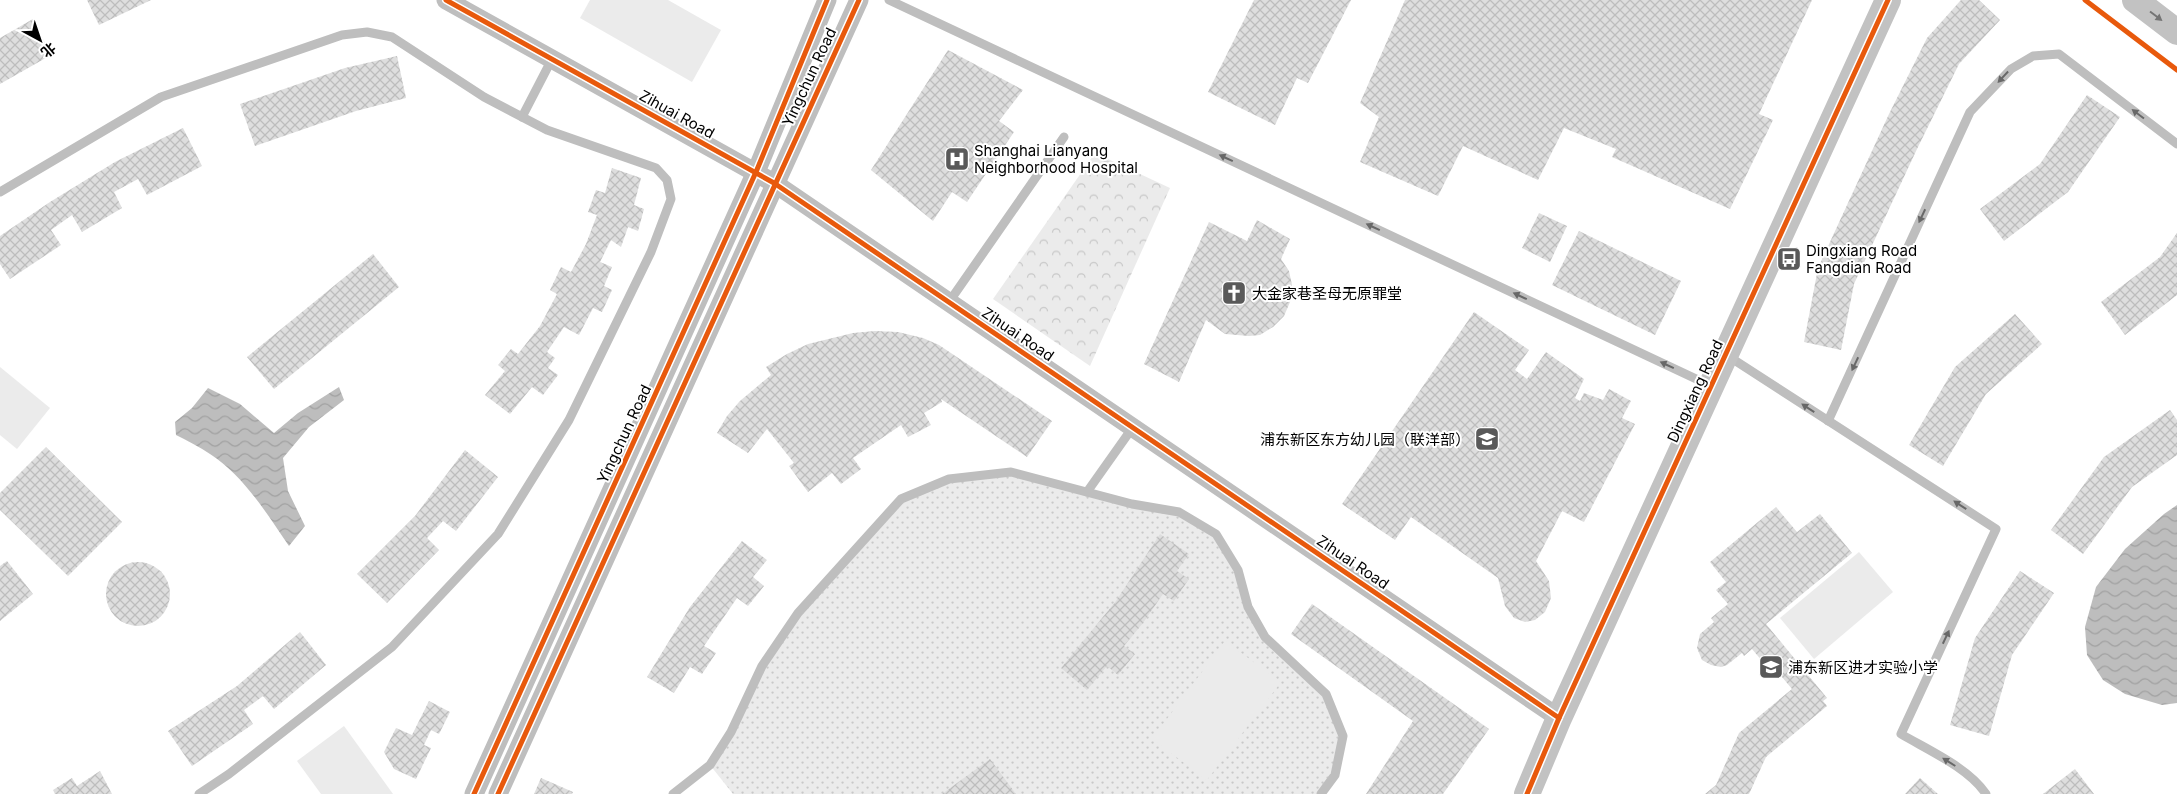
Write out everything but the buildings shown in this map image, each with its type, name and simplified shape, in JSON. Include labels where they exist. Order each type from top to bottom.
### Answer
[{"type":"street","name":"Zihuai Road","points":[[446,0],[774,183],[1559,718]]},
{"type":"street","name":"Yingchun Road","points":[[474,794],[756,172],[827,0]]},
{"type":"street","name":"Yingchun Road","points":[[498,794],[774,183],[859,0]]},
{"type":"street","name":"Dingxiang Road","points":[[1527,794],[1559,718],[1888,0]]},
{"type":"street","points":[[2135,0],[2177,32]]},
{"type":"lane","points":[[889,0],[1711,386]]},
{"type":"lane","points":[[0,192],[161,97],[342,35],[367,32],[392,37],[484,97],[547,130],[656,168],[667,180],[671,199],[651,252],[569,420],[498,534],[392,647],[229,774],[198,794]]},
{"type":"lane","points":[[1828,421],[1970,112],[2010,69],[2033,56],[2059,54],[2177,144]]},
{"type":"lane","points":[[522,117],[552,59]]},
{"type":"lane","points":[[950,302],[1064,137]]},
{"type":"lane","points":[[1725,355],[1996,529],[1901,734],[1954,765],[1982,788],[1986,794]]},
{"type":"lane","points":[[1087,492],[1133,427]]},
{"type":"lane","points":[[673,794],[710,765],[731,732],[762,666],[798,613],[901,499],[948,479],[1011,472],[1132,504],[1179,512],[1216,534],[1238,570],[1248,607],[1265,637],[1326,694],[1340,727],[1343,736],[1335,775],[1320,794]]},
{"type":"green space","points":[[590,0],[668,0],[721,30],[692,82],[580,18]]},
{"type":"green space","points":[[1095,153],[1170,188],[1090,366],[993,299]]},
{"type":"green space","points":[[0,367],[50,408],[17,449],[0,435]]},
{"type":"green space","points":[[1011,472],[1179,512],[1216,534],[1238,570],[1248,607],[1265,637],[1326,694],[1343,736],[1335,775],[1321,794],[733,794],[710,765],[762,666],[798,613],[901,499],[949,479]]},
{"type":"green space","points":[[1859,552],[1893,592],[1814,659],[1780,618]]},
{"type":"green space","points":[[1225,641],[1281,682],[1207,780],[1152,739]]},
{"type":"green space","points":[[344,726],[393,794],[321,794],[297,761]]},
{"type":"water","points":[[339,387],[344,400],[309,427],[283,458],[288,491],[305,526],[289,546],[254,496],[234,473],[206,451],[176,435],[175,422],[192,408],[208,388],[240,404],[274,433],[298,413]]},
{"type":"water","points":[[2177,505],[2177,703],[2162,705],[2125,694],[2103,680],[2087,655],[2085,627],[2096,587],[2125,549],[2164,514]]},
{"type":"cycle path","points":[[446,0],[774,183],[1559,718]]},
{"type":"cycle path","points":[[474,794],[756,172],[827,0]]},
{"type":"cycle path","points":[[498,794],[859,0]]},
{"type":"cycle path","points":[[1527,794],[1559,718],[1888,0]]},
{"type":"cycle path","points":[[2085,0],[2177,70]]},
{"type":"place","name":"Shanghai Lianyang Neighborhood Hospital","points":[[957,159]]},
{"type":"place","name":"Dingxiang Road Fangdian Road","points":[[1789,259]]},
{"type":"place","name":"大金家巷圣母无原罪堂","points":[[1234,293]]},
{"type":"place","name":"浦东新区东方幼儿园（联洋部）","points":[[1487,439]]},
{"type":"place","name":"浦东新区进才实验小学","points":[[1771,667]]}]
